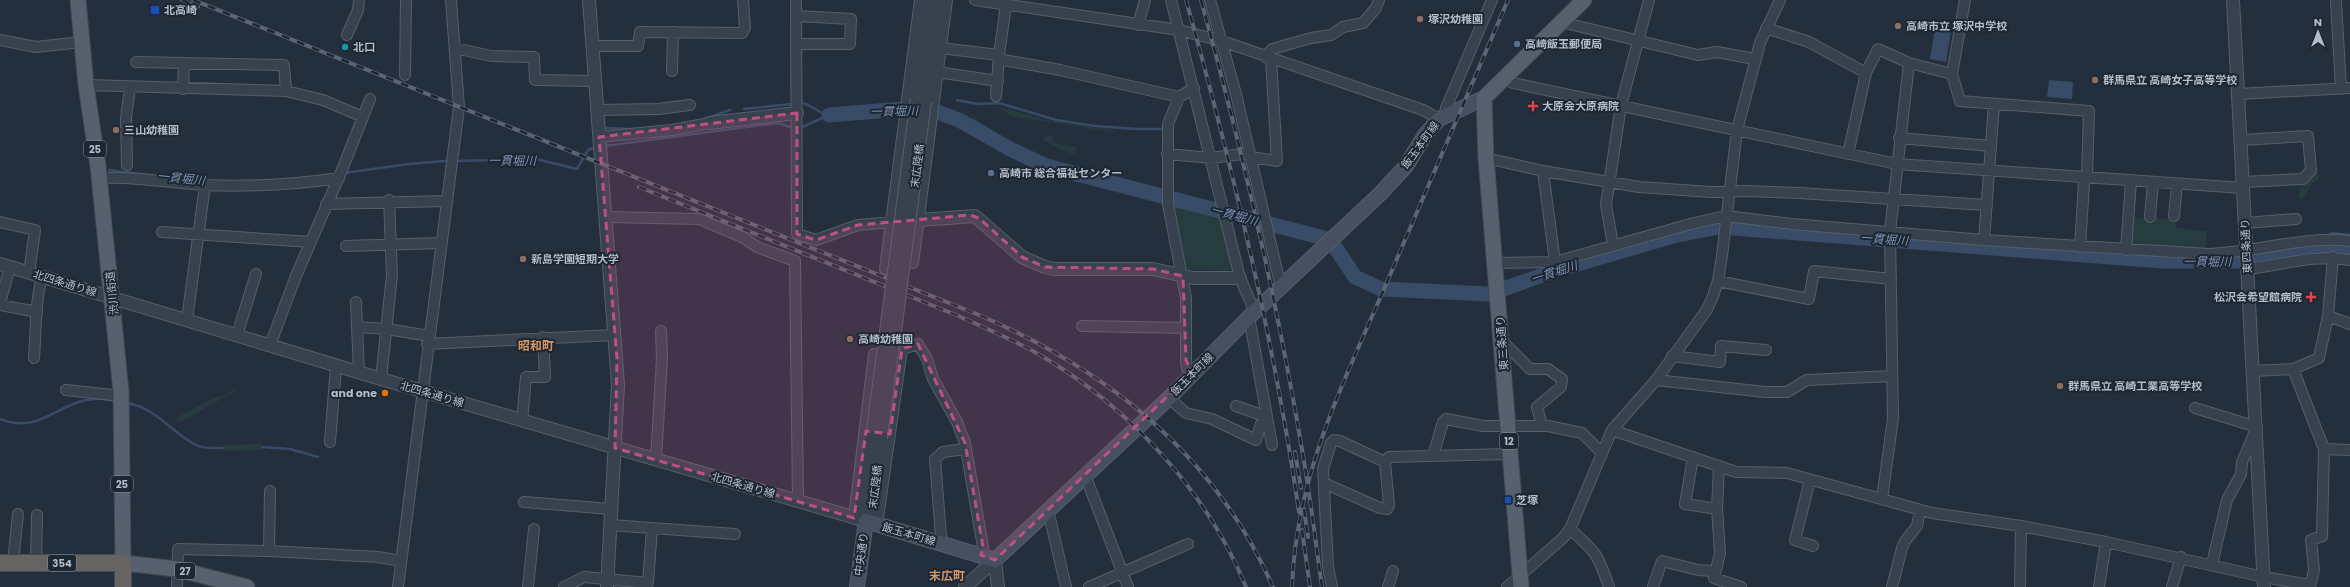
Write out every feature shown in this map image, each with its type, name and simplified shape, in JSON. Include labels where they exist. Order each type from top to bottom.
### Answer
[{"type":"highway","name":"354","points":[[6,563],[123,563]]},
{"type":"highway","name":"渋川街道","points":[[123,563],[123,587]]},
{"type":"main road","name":"渋川街道","points":[[78,0],[81,42],[99,178],[122,400],[123,563]]},
{"type":"main road","points":[[1484,98],[1584,0]]},
{"type":"main road","name":"飯玉本町線","points":[[866,521],[994,560],[1084,475],[1169,398],[1192,373],[1399,174],[1442,117],[1484,98]]},
{"type":"main road","name":"東三条通り","points":[[1484,98],[1486,158],[1496,263],[1521,582]]},
{"type":"main road","name":"中央通り","points":[[857,587],[866,521]]},
{"type":"main road","name":"27","points":[[123,563],[177,569],[247,587]]},
{"type":"street","points":[[347,35],[358,10],[358,0]]},
{"type":"street","points":[[405,75],[406,0]]},
{"type":"street","points":[[398,587],[428,340],[459,107],[451,0]]},
{"type":"street","points":[[589,0],[618,385],[607,583]]},
{"type":"street","points":[[592,46],[638,46],[640,32],[742,33],[745,28],[743,0]]},
{"type":"street","points":[[796,0],[798,234],[816,240],[858,225],[919,219],[975,216],[1022,257],[1044,267],[1055,269],[1153,269],[1183,276],[1240,278]]},
{"type":"street","points":[[914,263],[919,219],[920,0]]},
{"type":"street","name":"末広陸橋","points":[[866,521],[863,513],[877,435],[920,106],[928,11],[932,0]]},
{"type":"street","name":"末広陸橋","points":[[920,106],[938,13],[935,0]]},
{"type":"street","points":[[885,269],[892,222],[920,106],[937,72],[947,0]]},
{"type":"street","points":[[975,0],[1179,30],[1222,41],[1442,117],[1492,0]]},
{"type":"street","points":[[1138,25],[1145,0]]},
{"type":"street","points":[[1171,0],[1240,278],[1252,315],[1272,445]]},
{"type":"street","points":[[1210,0],[1222,41],[1279,279],[1283,287]]},
{"type":"street","points":[[1167,154],[1211,158],[1250,155],[1277,162],[1268,58],[1272,49],[1311,38],[1331,35],[1343,27],[1363,24],[1376,8],[1379,0]]},
{"type":"street","points":[[1613,245],[1606,206],[1609,183],[1621,105],[1649,0]]},
{"type":"street","points":[[1507,587],[1521,582],[1570,529],[1612,430],[1656,380],[1706,311],[1718,281],[1737,130],[1755,59],[1766,28],[1780,0]]},
{"type":"street","points":[[1965,0],[1952,74],[1960,101],[2089,111],[2087,177],[2084,183],[2080,247]]},
{"type":"street","name":"東四条通り","points":[[2233,0],[2264,582]]},
{"type":"street","points":[[2238,94],[2346,89],[2336,1]]},
{"type":"street","points":[[996,96],[999,57],[1006,5]]},
{"type":"street","points":[[796,44],[850,44],[851,19],[797,16]]},
{"type":"street","points":[[1561,22],[1638,39],[1698,55],[1717,52],[1755,59]]},
{"type":"street","points":[[1766,28],[1809,42],[1866,73]]},
{"type":"street","points":[[672,71],[673,32]]},
{"type":"street","points":[[0,40],[36,47],[81,42]]},
{"type":"street","points":[[455,48],[491,56],[534,56],[535,80],[594,81]]},
{"type":"street","points":[[940,48],[999,57],[1179,97]]},
{"type":"street","points":[[1848,154],[1866,73],[1878,49],[1909,63],[1952,74]]},
{"type":"street","points":[[136,62],[284,65],[286,91]]},
{"type":"street","points":[[183,89],[184,63]]},
{"type":"street","points":[[1882,499],[1892,427],[1891,238],[1893,198],[1909,63]]},
{"type":"street","points":[[937,72],[998,81]]},
{"type":"street","points":[[1505,77],[1513,83],[1897,164],[2177,184],[2243,185],[2303,179],[2311,170],[2308,136],[2241,140]]},
{"type":"street","points":[[86,85],[286,91],[323,100],[363,117]]},
{"type":"street","points":[[126,165],[126,118],[130,87]]},
{"type":"street","points":[[1192,373],[1187,368],[1186,360],[1186,298],[1183,276],[1167,199],[1167,154],[1168,124],[1179,97],[1194,88]]},
{"type":"street","points":[[270,345],[326,204],[340,174],[370,99]]},
{"type":"street","points":[[1984,240],[1994,104]]},
{"type":"street","points":[[598,110],[658,110],[690,105]]},
{"type":"street","points":[[600,143],[710,123],[797,113]]},
{"type":"street","points":[[1899,138],[1991,146]]},
{"type":"street","points":[[1486,158],[1543,171],[1609,183],[1711,192],[1729,191],[1893,198],[1987,205]]},
{"type":"street","points":[[1543,171],[1554,262]]},
{"type":"street","points":[[99,178],[121,177],[205,185],[286,186],[340,174]]},
{"type":"street","points":[[2126,250],[2131,181]]},
{"type":"street","points":[[2150,217],[2153,182]]},
{"type":"street","points":[[2174,216],[2177,184]]},
{"type":"street","points":[[187,320],[200,235],[205,185]]},
{"type":"street","points":[[326,204],[389,200],[446,201]]},
{"type":"street","points":[[381,380],[392,275],[389,200]]},
{"type":"street","points":[[606,217],[699,219],[744,238],[757,247],[795,261],[798,501]]},
{"type":"street","points":[[1496,263],[1554,262],[1694,223],[1726,218],[1891,238],[1984,240],[2208,254],[2247,260],[2333,257],[2350,260]]},
{"type":"street","points":[[2245,223],[2296,219]]},
{"type":"street","points":[[0,222],[35,230],[29,273]]},
{"type":"street","points":[[162,232],[311,242]]},
{"type":"street","points":[[2247,260],[2325,241],[2350,241]]},
{"type":"street","points":[[346,246],[441,243]]},
{"type":"street","points":[[2253,371],[2293,369],[2319,358],[2328,316],[2333,257]]},
{"type":"street","points":[[5,265],[0,304],[36,312]]},
{"type":"street","name":"北四条通り線","points":[[5,265],[381,380],[422,390],[614,448],[866,521]]},
{"type":"street","points":[[1718,281],[1809,300],[1814,271],[1891,279]]},
{"type":"street","points":[[237,335],[256,274]]},
{"type":"street","points":[[34,358],[36,299],[42,277]]},
{"type":"street","points":[[356,302],[359,373]]},
{"type":"street","points":[[2328,316],[2350,324]]},
{"type":"street","points":[[1082,326],[1186,328]]},
{"type":"street","points":[[357,327],[387,329],[428,340],[477,342],[543,337],[615,335]]},
{"type":"street","points":[[656,460],[662,359],[662,331]]},
{"type":"street","points":[[522,420],[526,376],[545,377],[543,337]]},
{"type":"street","points":[[1502,341],[1530,369],[1548,369],[1562,380],[1561,387],[1537,407],[1542,426]]},
{"type":"street","points":[[866,521],[877,435],[902,349],[918,344],[927,359],[933,379],[957,422],[965,449],[983,547],[981,555]]},
{"type":"street","points":[[1672,356],[1720,362],[1721,346],[1766,350]]},
{"type":"street","points":[[874,354],[877,435]]},
{"type":"street","points":[[330,442],[336,366]]},
{"type":"street","points":[[1612,430],[1736,472],[1787,473],[1920,510],[2020,526],[2181,557],[2212,564],[2264,582],[2310,586],[2314,570],[2311,540],[2322,536],[2324,449],[2293,369]]},
{"type":"street","points":[[1656,380],[1765,392],[1788,392],[1807,380],[1892,376]]},
{"type":"street","points":[[66,390],[122,400]]},
{"type":"street","points":[[1169,398],[1186,413],[1212,419],[1256,440],[1261,424],[1268,420]]},
{"type":"street","points":[[1236,406],[1268,420]]},
{"type":"street","points":[[2195,408],[2256,427],[2242,462],[2241,474],[2227,500],[2212,564]]},
{"type":"street","points":[[1433,456],[1443,422],[1446,419],[1483,426],[1542,426],[1582,433],[1602,453]]},
{"type":"street","points":[[1332,587],[1328,566],[1323,469],[1330,443],[1334,440],[1385,462]]},
{"type":"street","points":[[940,543],[941,536],[935,459],[943,452],[965,449]]},
{"type":"street","points":[[2324,449],[2350,450]]},
{"type":"street","points":[[1385,462],[1390,457],[1510,454]]},
{"type":"street","points":[[1693,457],[1685,504],[1717,509]]},
{"type":"street","points":[[1324,483],[1380,508],[1387,509],[1389,505],[1385,462]]},
{"type":"street","points":[[1719,466],[1717,509],[1720,553],[1714,571],[1714,578],[1741,587]]},
{"type":"street","points":[[1084,475],[1128,587]]},
{"type":"street","points":[[1810,480],[1795,540],[1813,546]]},
{"type":"street","points":[[269,551],[270,491]]},
{"type":"street","points":[[524,502],[611,509]]},
{"type":"street","points":[[1048,510],[1066,587]]},
{"type":"street","points":[[1892,587],[1902,548],[1905,541],[1917,526],[1920,510]]},
{"type":"street","points":[[6,563],[18,514]]},
{"type":"street","points":[[36,563],[37,515]]},
{"type":"street","points":[[610,525],[735,534]]},
{"type":"street","points":[[2020,526],[2020,587]]},
{"type":"street","points":[[559,586],[584,577],[607,583],[648,583],[652,528]]},
{"type":"street","points":[[528,587],[528,555],[534,529]]},
{"type":"street","points":[[1570,529],[1594,551],[1602,563],[1610,587]]},
{"type":"street","points":[[2099,587],[2106,542]]},
{"type":"street","points":[[1089,587],[1188,544]]},
{"type":"street","points":[[177,587],[178,549],[269,551],[378,557],[401,561]]},
{"type":"street","points":[[2172,587],[2181,557]]},
{"type":"street","points":[[965,587],[994,560]]},
{"type":"street","points":[[994,560],[998,587]]},
{"type":"street","points":[[1653,587],[1662,561],[1698,570],[1714,571]]},
{"type":"street","points":[[1388,587],[1393,571]]},
{"type":"highlighted area","points":[[797,113],[797,234],[816,240],[858,225],[970,215],[979,218],[1022,257],[1045,267],[1153,269],[1173,272],[1183,276],[1186,360],[1192,373],[995,560],[981,555],[983,547],[965,443],[918,344],[902,349],[890,434],[866,431],[854,518],[615,448],[617,359],[599,137]]},
{"type":"green space","points":[[997,106],[1046,120],[1117,131],[1108,131],[1014,117]]},
{"type":"green space","points":[[973,117],[1009,141],[1069,166],[1110,175],[1110,182],[1055,165],[1021,150],[988,131],[972,119]]},
{"type":"green space","points":[[1046,135],[1053,137],[1053,143],[1076,147],[1075,154],[1069,153],[1043,140]]},
{"type":"green space","points":[[2315,170],[2321,177],[2311,185],[2303,199],[2299,199],[2300,189]]},
{"type":"green space","points":[[1173,206],[1222,218],[1232,266],[1227,271],[1185,269]]},
{"type":"green space","points":[[2130,218],[2176,219],[2176,228],[2207,231],[2205,252],[2128,247]]},
{"type":"green space","points":[[236,388],[237,390],[181,422],[176,418],[218,396],[222,397]]},
{"type":"green space","points":[[261,444],[262,450],[225,451],[225,445]]},
{"type":"water","points":[[1935,29],[1951,31],[1946,62],[1930,59]]},
{"type":"water","points":[[2049,80],[2073,82],[2072,99],[2047,97]]},
{"type":"waterway","points":[[957,100],[977,104],[999,103],[1056,120],[1095,126],[1161,129]]},
{"type":"waterway","points":[[800,103],[804,103],[821,113],[829,115]]},
{"type":"waterway","points":[[744,109],[792,104]]},
{"type":"waterway","name":"一貫堀川","points":[[829,115],[903,109],[937,112],[959,120],[1010,149],[1046,166],[1324,238],[1335,247],[1355,277],[1381,289],[1489,294],[1557,270],[1673,236],[1719,227],[2162,261],[2260,261],[2318,250],[2350,252]]},
{"type":"waterway","points":[[701,120],[730,110]]},
{"type":"waterway","name":"一貫堀川","points":[[800,128],[829,115]]},
{"type":"waterway","name":"一貫堀川","points":[[604,146],[778,123],[793,128]]},
{"type":"waterway","points":[[605,128],[629,129]]},
{"type":"waterway","name":"一貫堀川","points":[[456,161],[536,159],[577,169],[588,150],[597,147]]},
{"type":"waterway","name":"一貫堀川","points":[[344,173],[409,164],[445,161]]},
{"type":"waterway","name":"一貫堀川","points":[[109,170],[148,175]]},
{"type":"waterway","points":[[2331,237],[2331,233],[2350,235]]},
{"type":"waterway","points":[[2330,242],[2330,250]]},
{"type":"waterway","points":[[0,419],[14,423],[26,423],[38,420],[81,401],[97,399],[116,401]]},
{"type":"waterway","points":[[127,403],[137,405],[155,415],[187,440],[196,445],[206,448],[224,448]]},
{"type":"waterway","points":[[262,447],[290,449],[318,457]]},
{"type":"railway","points":[[182,0],[198,7]]},
{"type":"railway","points":[[193,0],[979,315],[1027,337],[1072,363],[1114,391],[1153,422],[1189,458],[1221,497],[1249,540],[1273,587]]},
{"type":"railway","points":[[1186,0],[1220,127],[1251,254],[1265,318],[1289,447],[1299,512]]},
{"type":"railway","points":[[1201,0],[1245,172],[1283,345],[1304,461],[1322,587]]},
{"type":"railway","points":[[1292,587],[1295,547],[1302,509],[1322,437],[1335,402],[1508,0]]},
{"type":"railway","points":[[639,187],[961,317],[1040,355],[1073,376],[1134,426],[1162,454],[1187,485],[1210,518],[1230,552],[1246,587]]},
{"type":"railway","points":[[1295,452],[1301,488]]},
{"type":"railway","points":[[1304,509],[1308,537]]},
{"type":"railway","points":[[1302,530],[1310,587]]},
{"type":"place","name":"北高崎","points":[[155,10]]},
{"type":"place","name":"塚沢幼稚園","points":[[1420,19]]},
{"type":"place","name":"高崎市立 塚沢中学校","points":[[1898,26]]},
{"type":"place","name":"高崎飯玉郵便局","points":[[1517,44]]},
{"type":"place","name":"北口","points":[[345,47]]},
{"type":"place","name":"群馬県立 高崎女子高等学校","points":[[2095,80]]},
{"type":"place","name":"大原会大原病院","points":[[1533,106]]},
{"type":"place","name":"三山幼稚園","points":[[116,130]]},
{"type":"place","name":"高崎市 総合福祉センター","points":[[991,173]]},
{"type":"place","name":"新島学園短期大学","points":[[523,259]]},
{"type":"place","name":"松沢会希望館病院","points":[[2311,297]]},
{"type":"place","name":"高崎幼稚園","points":[[850,339]]},
{"type":"place","name":"群馬県立 高崎工業高等学校","points":[[2060,386]]},
{"type":"place","name":"and one","points":[[385,393]]},
{"type":"place","name":"芝塚","points":[[1508,500]]},
{"type":"district","name":"昭和町","points":[[536,345]]},
{"type":"district","name":"末広町","points":[[947,575]]}]
